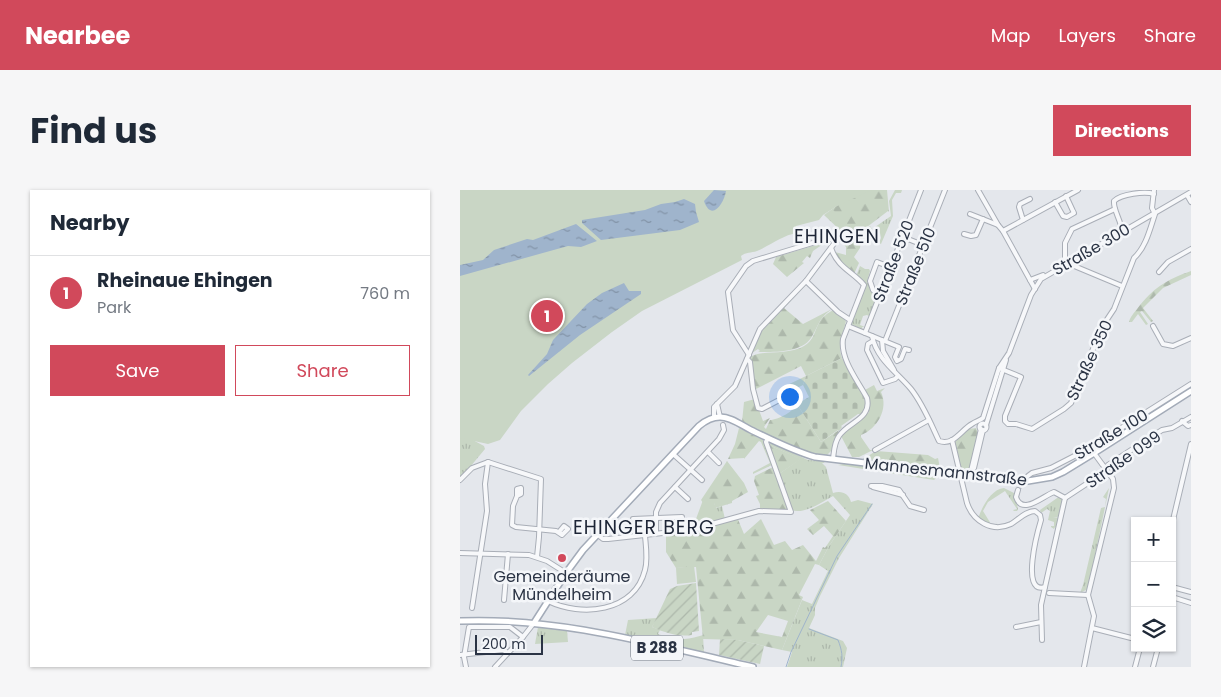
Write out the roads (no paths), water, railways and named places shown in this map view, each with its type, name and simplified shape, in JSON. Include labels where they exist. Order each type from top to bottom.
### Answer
[{"type":"main road","name":"Mannesmannstraße","points":[[720,417],[729,419],[802,454],[1015,481],[1028,481],[1052,477],[1063,472],[1191,391]]},
{"type":"main road","points":[[534,623],[566,573],[598,535],[699,426],[706,421],[720,417]]},
{"type":"main road","points":[[541,613],[547,624]]},
{"type":"main road","name":"B 288","points":[[460,620],[524,622],[600,632],[753,667]]},
{"type":"main road","name":"B 288","points":[[572,628],[743,667]]},
{"type":"street","name":"Straße 520","points":[[865,333],[921,190]]},
{"type":"street","name":"Straße 510","points":[[883,341],[945,190]]},
{"type":"street","points":[[978,190],[1003,231],[1034,289]]},
{"type":"street","points":[[1003,231],[1078,190]]},
{"type":"street","points":[[1122,231],[1121,220],[1115,208],[1114,200],[1121,196],[1154,192],[1152,208],[1155,212]]},
{"type":"street","points":[[1189,194],[1191,202]]},
{"type":"street","name":"Straße 300","points":[[952,440],[983,418],[990,393],[1034,289],[1041,278],[1189,194]]},
{"type":"street","points":[[1055,202],[1063,216],[1071,216],[1074,211],[1066,196]]},
{"type":"street","points":[[1023,220],[1018,207],[1030,198]]},
{"type":"street","points":[[1115,208],[1072,229],[1066,242],[1066,263],[1122,286]]},
{"type":"street","name":"Straße 350","points":[[1001,369],[1021,377],[1005,416],[1006,423],[1032,429],[1066,408],[1073,400],[1102,327],[1112,312],[1134,258],[1141,252],[1155,212]]},
{"type":"street","points":[[970,214],[998,225]]},
{"type":"street","points":[[964,234],[976,235],[983,219]]},
{"type":"street","points":[[714,418],[714,407],[734,386],[760,329],[806,282],[836,241],[845,235],[859,230]]},
{"type":"street","points":[[903,237],[923,245]]},
{"type":"street","points":[[785,396],[762,409],[758,408],[753,392],[750,360],[734,335],[728,292],[746,266],[753,261],[829,238],[836,241]]},
{"type":"street","points":[[831,248],[840,266],[864,285],[842,340],[842,352],[869,403],[864,416],[842,431],[837,438],[834,445],[833,459]]},
{"type":"street","points":[[1159,272],[1168,262],[1191,249]]},
{"type":"street","points":[[880,295],[871,286],[872,275],[878,262],[890,267]]},
{"type":"street","points":[[1030,280],[1047,274]]},
{"type":"street","points":[[806,282],[838,312],[850,320]]},
{"type":"street","points":[[848,326],[865,333],[873,339],[899,346],[896,357],[897,361],[901,359],[905,349],[910,350]]},
{"type":"street","points":[[1153,326],[1164,344],[1173,346],[1191,338]]},
{"type":"street","points":[[873,339],[886,364],[895,372]]},
{"type":"street","points":[[873,339],[868,344],[867,350],[883,383],[898,376]]},
{"type":"street","points":[[883,341],[883,351],[895,372],[912,390],[940,441],[944,443],[952,440],[967,503],[970,512],[976,519],[981,523],[992,526],[1009,524],[1032,511],[1040,515],[1041,520],[1032,566],[1036,585],[1041,588],[1046,587]]},
{"type":"street","name":"Straße 300","points":[[982,427],[1001,369]]},
{"type":"street","name":"Straße 100","points":[[1028,476],[1032,473],[1051,468],[1088,449],[1191,384]]},
{"type":"street","points":[[974,476],[990,393]]},
{"type":"street","points":[[717,404],[720,417]]},
{"type":"street","name":"Straße 099","points":[[1066,498],[1100,475],[1108,465],[1162,430],[1172,428],[1191,417]]},
{"type":"street","points":[[875,450],[929,420]]},
{"type":"street","points":[[1182,421],[1188,426],[1191,425]]},
{"type":"street","points":[[656,533],[657,507],[722,436],[723,425]]},
{"type":"street","points":[[967,429],[974,426],[982,427]]},
{"type":"street","points":[[598,535],[603,539],[645,536],[656,533],[690,530],[758,511],[791,512],[766,442],[768,438]]},
{"type":"street","points":[[1174,517],[1191,444]]},
{"type":"street","points":[[708,452],[719,463]]},
{"type":"street","points":[[673,454],[702,480]]},
{"type":"street","points":[[1084,667],[1094,616],[1088,595],[1114,488],[1113,478],[1094,454]]},
{"type":"street","points":[[472,608],[486,513],[485,484],[488,462]]},
{"type":"street","points":[[460,480],[472,468],[488,462],[541,479],[540,529],[536,557]]},
{"type":"street","points":[[903,495],[870,486],[882,486],[899,490],[903,495],[910,506],[924,510]]},
{"type":"street","points":[[675,487],[688,499]]},
{"type":"street","points":[[1018,490],[1016,497],[1021,505],[1029,505],[1054,492],[1066,498],[1041,605],[1042,640]]},
{"type":"street","points":[[517,496],[513,506],[511,524],[516,527],[559,532]]},
{"type":"street","points":[[633,519],[682,517],[682,519]]},
{"type":"street","points":[[548,601],[564,608],[607,608],[623,601],[639,585],[645,570],[645,536]]},
{"type":"street","points":[[460,553],[508,554],[536,557],[566,573]]},
{"type":"street","points":[[504,600],[508,554]]},
{"type":"street","points":[[1176,588],[1191,592]]},
{"type":"street","points":[[1049,593],[1088,595]]},
{"type":"street","points":[[1176,598],[1189,602],[1185,608]]},
{"type":"street","points":[[524,622],[528,631]]},
{"type":"street","points":[[1016,627],[1041,622]]},
{"type":"street","points":[[495,667],[534,623]]},
{"type":"street","points":[[466,667],[462,655],[469,627],[510,626],[523,637]]},
{"type":"street","points":[[1092,628],[1131,638]]},
{"type":"street","points":[[462,655],[503,650],[508,653]]},
{"type":"street","points":[[1135,667],[1139,652]]},
{"type":"street","points":[[1153,667],[1157,652]]},
{"type":"water","points":[[714,190],[726,191],[723,201],[717,209],[710,210],[704,201]]},
{"type":"water","points":[[684,199],[695,204],[699,222],[680,230],[601,240],[582,223],[582,220],[645,210]]},
{"type":"water","points":[[576,224],[597,241],[581,247],[568,246],[460,276],[460,265],[483,260],[494,250],[527,239],[533,240]]},
{"type":"water","points":[[624,283],[629,291],[641,291],[641,294],[580,335],[528,375],[547,354],[553,340],[587,304],[602,293]]},
{"type":"waterway","points":[[786,667],[791,652],[837,556],[872,504]]},
{"type":"waterway","points":[[809,629],[838,640],[842,654],[841,667]]},
{"type":"tunnel","points":[[1018,490],[1028,476]]},
{"type":"place","name":"Rheinaue Ehingen","points":[[547,316]]},
{"type":"place","name":"Gemeinderäume Mündelheim","points":[[562,558]]},
{"type":"district","name":"EHINGEN","points":[[837,236]]},
{"type":"district","name":"EHINGER BERG","points":[[644,527]]}]
